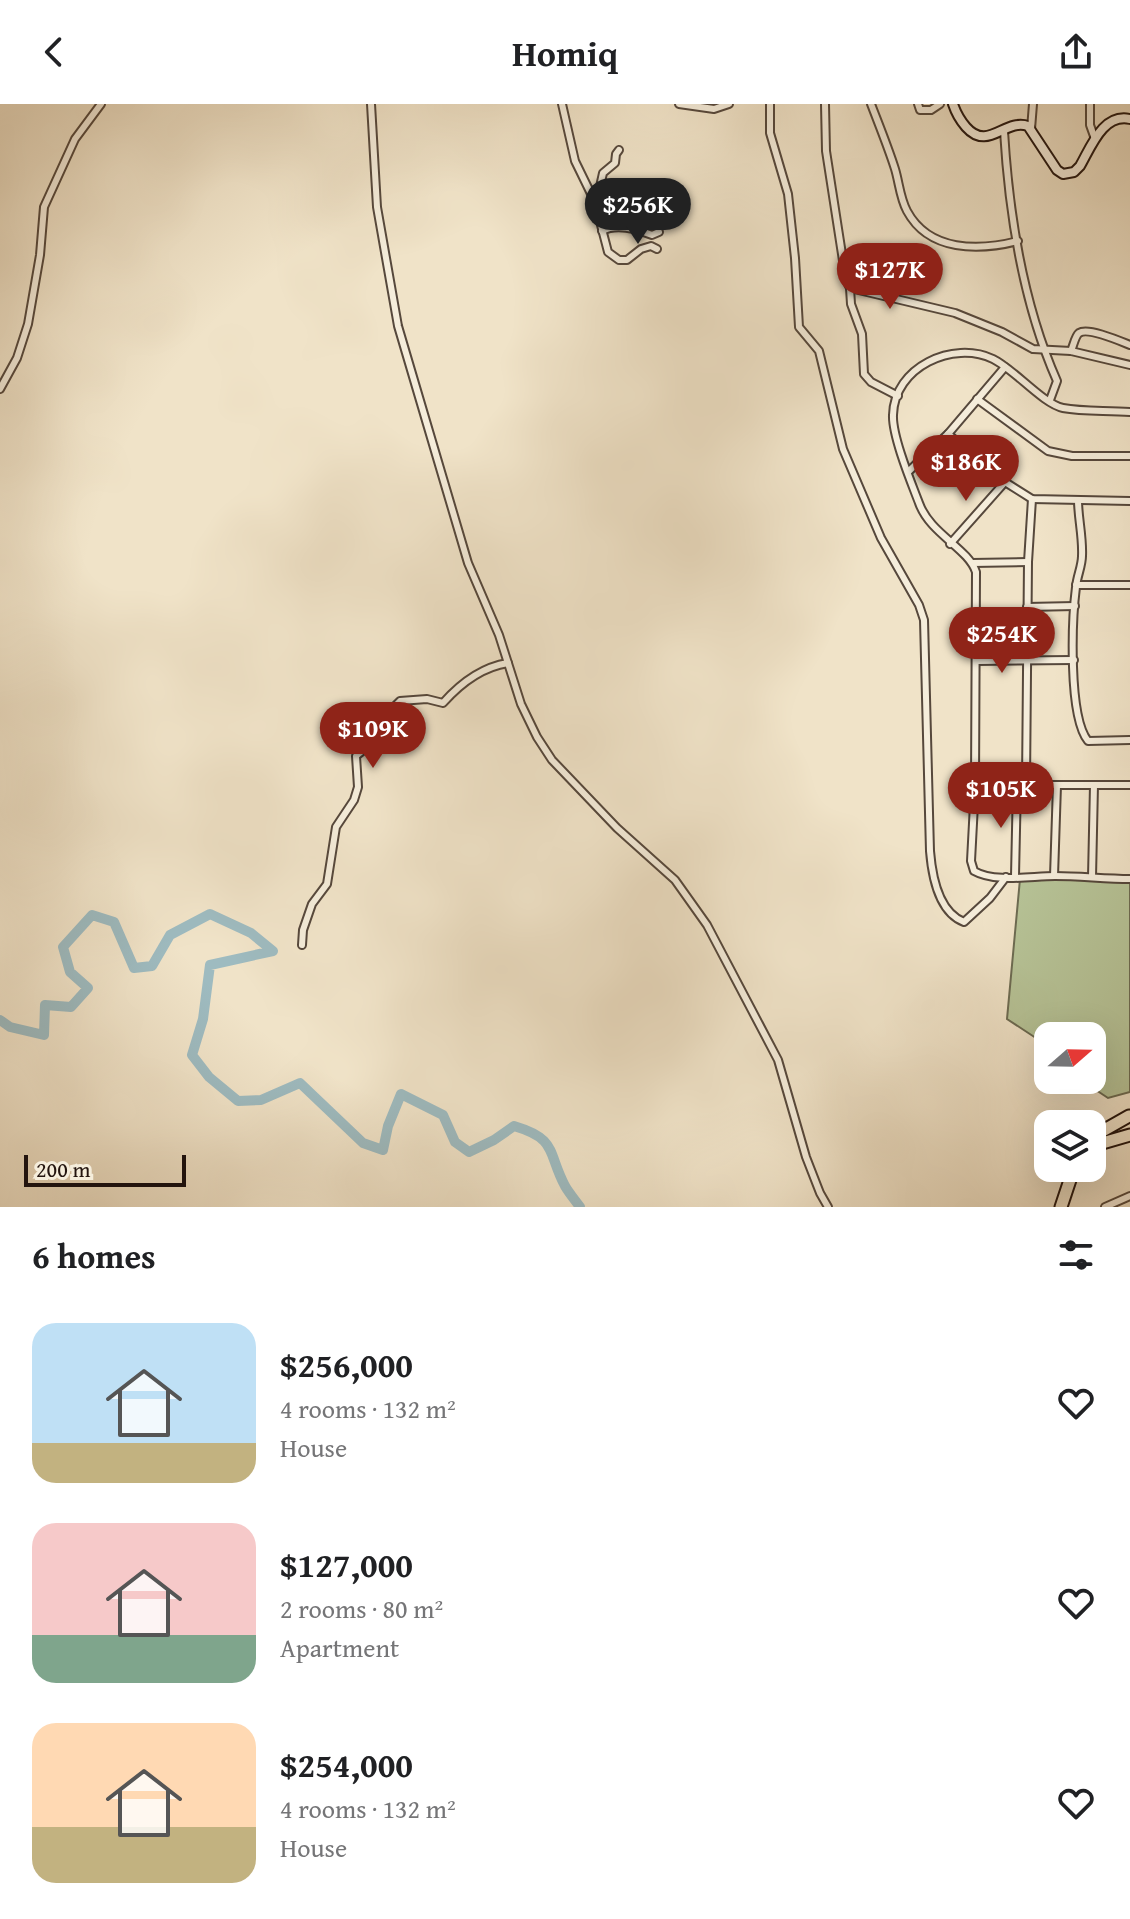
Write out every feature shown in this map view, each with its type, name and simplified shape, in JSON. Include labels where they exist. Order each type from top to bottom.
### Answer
[{"type":"highway","points":[[1106,1141],[1130,1133],[1127,1126],[1129,1115]]},
{"type":"highway","points":[[1106,1129],[1129,1115]]},
{"type":"highway","points":[[1061,1207],[1069,1182]]},
{"type":"main road","points":[[954,108],[969,131],[980,137],[989,138],[1018,124],[1031,129],[1057,170],[1063,174],[1074,172],[1104,127],[1115,119],[1130,119]]},
{"type":"street","points":[[0,389],[17,358],[28,324],[40,255],[44,207],[75,139],[101,104]]},
{"type":"street","points":[[371,104],[377,207],[398,326],[468,563],[521,704],[547,754],[617,828],[675,880],[718,943],[778,1060],[806,1157],[828,1207]]},
{"type":"street","points":[[562,104],[575,161],[591,192],[608,252],[619,260],[631,258],[647,247],[657,249]]},
{"type":"street","points":[[679,104],[714,109],[729,104]]},
{"type":"street","points":[[770,104],[770,133],[788,194],[799,327],[819,351],[843,449],[872,520],[919,605],[924,620],[930,851],[935,886],[958,920],[964,922],[990,898],[1006,877]]},
{"type":"street","points":[[825,104],[826,151],[846,280],[862,334],[864,374],[871,382],[898,396]]},
{"type":"street","points":[[871,104],[907,210],[924,230],[934,239],[949,244],[993,247],[1018,241]]},
{"type":"street","points":[[918,104],[920,110],[926,111],[943,104],[954,108]]},
{"type":"street","points":[[1031,129],[1033,104]]},
{"type":"street","points":[[1090,104],[1090,125],[1095,139]]},
{"type":"street","points":[[1004,131],[1018,241],[1043,349],[1057,381],[1057,388],[1050,400]]},
{"type":"street","points":[[591,192],[599,191],[603,173],[615,163],[619,150]]},
{"type":"street","points":[[602,231],[610,228],[637,230],[651,235],[659,232]]},
{"type":"street","points":[[850,288],[955,313],[1002,332],[1028,347],[1071,351],[1130,365]]},
{"type":"street","points":[[1071,351],[1076,336],[1082,333],[1104,335],[1130,345]]},
{"type":"street","points":[[1130,412],[1063,408],[995,359],[955,354],[921,365],[898,396],[893,414],[922,511],[950,544],[972,563],[976,577],[972,868],[977,874],[1006,877],[1130,879]]},
{"type":"street","points":[[909,471],[948,434],[1005,367]]},
{"type":"street","points":[[977,399],[1048,451],[1072,456],[1130,456]]},
{"type":"street","points":[[948,434],[1005,482],[1032,499],[1130,501]]},
{"type":"street","points":[[950,544],[1005,482]]},
{"type":"street","points":[[1026,784],[1027,607],[1032,499]]},
{"type":"street","points":[[1078,500],[1082,560],[1076,585],[1075,702],[1086,738],[1092,742],[1130,740]]},
{"type":"street","points":[[972,563],[1028,562]]},
{"type":"street","points":[[1076,585],[1130,585]]},
{"type":"street","points":[[1027,607],[1075,606]]},
{"type":"street","points":[[976,661],[1074,660]]},
{"type":"street","points":[[302,945],[303,930],[312,904],[327,884],[336,827],[354,800],[358,787],[357,753],[384,731],[390,711],[400,701],[427,699],[443,703],[471,678],[508,663]]},
{"type":"street","points":[[1015,876],[1017,784]]},
{"type":"street","points":[[975,785],[1130,785]]},
{"type":"street","points":[[1054,876],[1057,785]]},
{"type":"street","points":[[1092,877],[1094,785]]},
{"type":"street","points":[[1105,1207],[1127,1197],[1129,1207]]},
{"type":"green space","points":[[1020,879],[1130,881],[1130,1092],[1108,1098],[1102,1094],[1106,1094],[1106,1022],[1034,1022],[1034,1037],[1007,1019]]},
{"type":"waterway","points":[[0,1020],[10,1027],[44,1035],[45,1005],[71,1007],[88,988],[70,972],[63,947],[92,915],[114,922],[134,968],[152,966],[170,935],[210,914],[251,933],[273,951],[210,965],[203,1019],[192,1055],[209,1077],[238,1101],[261,1100],[300,1083],[363,1143],[383,1150],[388,1126],[401,1094],[443,1115],[455,1142],[469,1152],[514,1126],[545,1142],[565,1186],[580,1207]]}]
